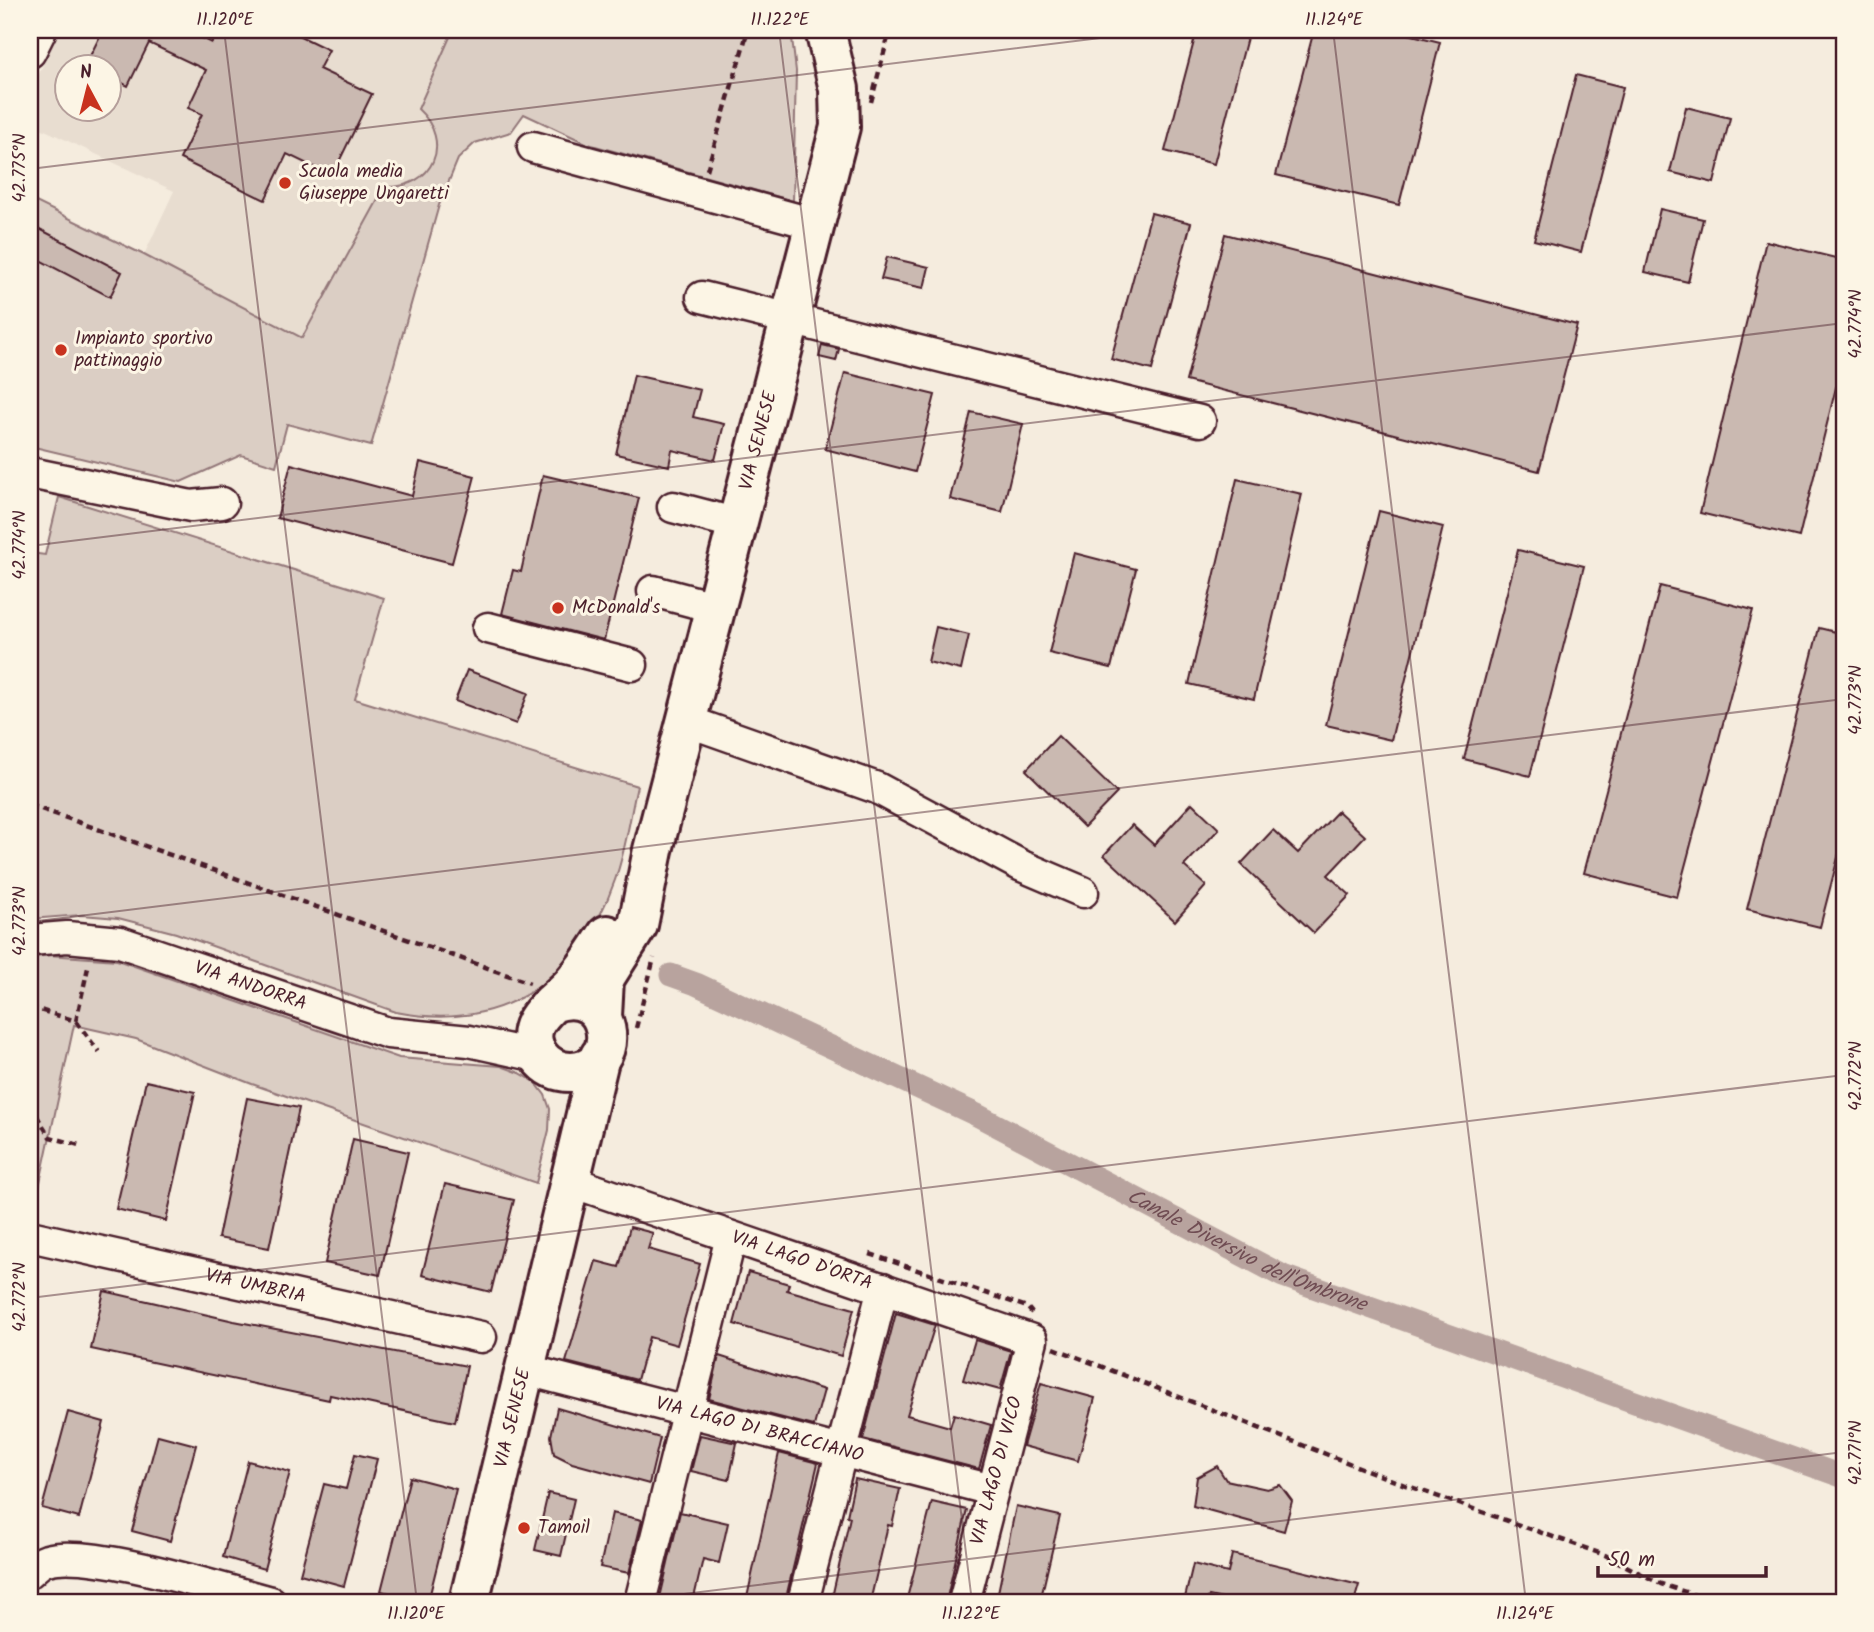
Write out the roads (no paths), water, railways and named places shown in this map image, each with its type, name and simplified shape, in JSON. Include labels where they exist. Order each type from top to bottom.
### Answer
[{"type":"main road","name":"VIA SENESE","points":[[470,1602],[527,1370],[556,1234],[572,1182],[593,1074],[607,1039],[602,1016],[604,979],[638,925],[653,850],[840,127],[839,89],[825,30]]},
{"type":"main road","name":"VIA SENESE","points":[[556,1234],[568,1113],[563,1084],[533,1040],[537,1018],[543,999],[572,985],[594,956],[653,850]]},
{"type":"main road","points":[[543,999],[584,1001],[602,1016]]},
{"type":"main road","points":[[548,1065],[576,1072],[587,1068],[600,1056]]},
{"type":"street","points":[[30,52],[41,30]]},
{"type":"street","points":[[533,147],[796,219]]},
{"type":"street","points":[[702,297],[792,317],[1200,421]]},
{"type":"street","points":[[30,472],[191,506],[222,503]]},
{"type":"street","points":[[673,506],[738,524]]},
{"type":"street","points":[[653,591],[717,608]]},
{"type":"street","points":[[488,628],[632,665]]},
{"type":"street","points":[[687,722],[877,788],[1022,866],[1083,892]]},
{"type":"street","name":"VIA ANDORRA","points":[[30,940],[66,937],[120,942],[388,1032],[469,1041],[528,1054],[548,1065]]},
{"type":"street","name":"VIA ANDORRA","points":[[469,1041],[505,1031],[543,999]]},
{"type":"street","name":"VIA LAGO D'ORTA","points":[[572,1182],[1032,1340]]},
{"type":"street","name":"VIA UMBRIA","points":[[30,1236],[481,1336]]},
{"type":"street","points":[[640,1602],[731,1237]]},
{"type":"street","points":[[803,1602],[883,1288]]},
{"type":"street","name":"VIA LAGO DI VICO","points":[[964,1602],[1032,1340]]},
{"type":"street","name":"VIA LAGO DI BRACCIANO","points":[[527,1370],[992,1490]]},
{"type":"street","points":[[30,1572],[46,1560],[57,1558],[97,1560],[271,1602]]},
{"type":"waterway","name":"Canale Diversivo dell'Ombrone","points":[[671,975],[696,984],[977,1115],[1283,1276],[1844,1477]]},
{"type":"place","name":"Scuola media Giuseppe Ungaretti","points":[[285,183]]},
{"type":"place","name":"Impianto sportivo pattinaggio","points":[[61,350]]},
{"type":"place","name":"McDonald's","points":[[558,608]]},
{"type":"place","name":"Tamoil","points":[[524,1528]]}]
